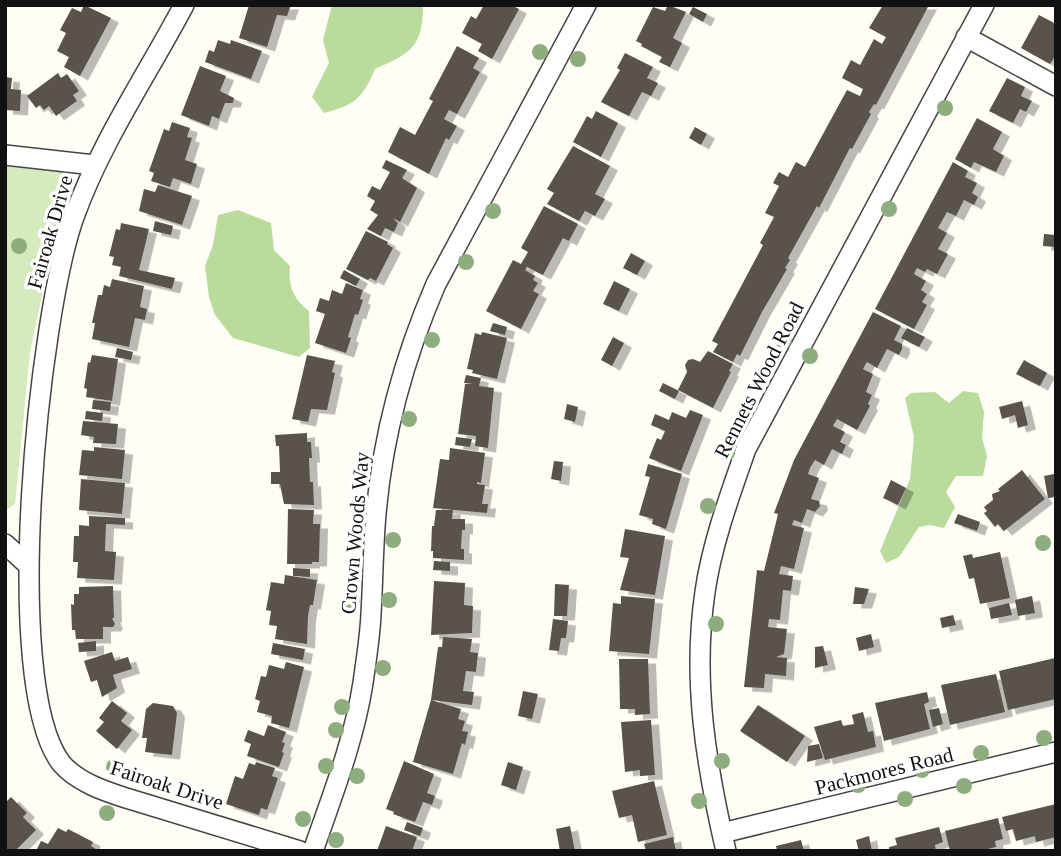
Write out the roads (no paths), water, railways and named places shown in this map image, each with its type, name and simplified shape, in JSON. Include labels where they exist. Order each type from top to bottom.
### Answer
[{"type":"street","name":"Fairoak Drive","points":[[184,5],[94,165],[73,219],[49,320],[39,390],[27,564],[30,660],[36,707],[41,726],[60,762],[81,778],[114,794],[300,851]]},
{"type":"street","name":"Crown Woods Way","points":[[313,851],[348,750],[362,686],[371,619],[378,489],[390,417],[400,378],[416,330],[436,284],[586,5]]},
{"type":"street","name":"Rennets Wood Road","points":[[724,842],[707,760],[699,686],[705,589],[722,515],[746,449],[984,5]]},
{"type":"street","points":[[966,37],[1056,86]]},
{"type":"street","name":"Fairoak Drive","points":[[5,155],[94,165]]},
{"type":"street","points":[[5,544],[27,564]]},
{"type":"street","name":"Packmores Road","points":[[724,842],[1056,752]]}]
